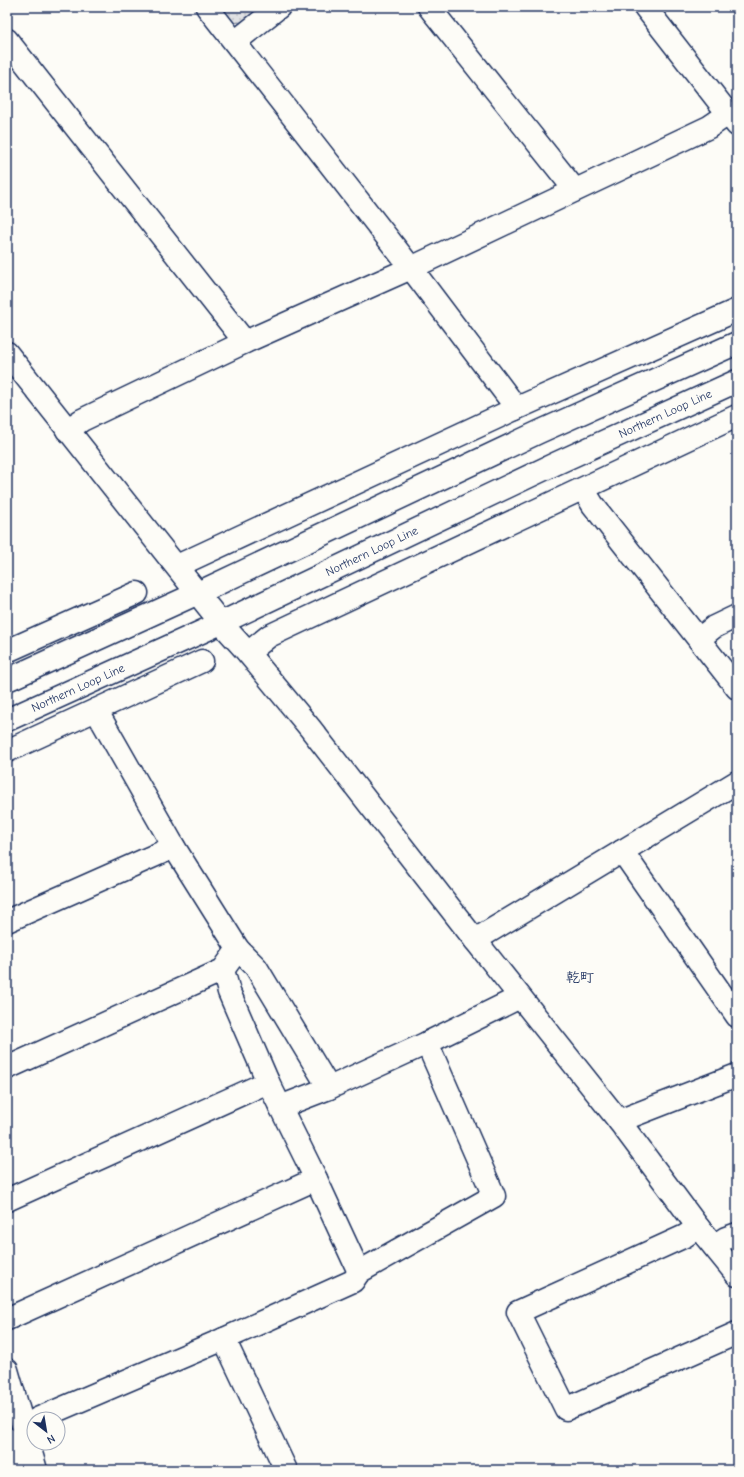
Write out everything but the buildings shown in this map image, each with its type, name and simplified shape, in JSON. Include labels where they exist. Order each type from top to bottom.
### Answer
[{"type":"street","points":[[207,7],[411,268],[509,398],[515,409]]},
{"type":"street","points":[[235,42],[279,7]]},
{"type":"street","points":[[429,7],[575,190]]},
{"type":"street","points":[[67,430],[82,420],[245,342],[411,268],[709,127],[733,120],[645,7]]},
{"type":"street","points":[[7,40],[245,342]]},
{"type":"street","points":[[177,566],[515,409],[737,310]]},
{"type":"street","points":[[8,679],[198,593],[539,432],[737,343]]},
{"type":"street","points":[[7,353],[221,623],[310,728],[475,940],[619,1121],[698,1227],[737,1275]]},
{"type":"street","name":"Northern Loop Line","points":[[7,720],[221,623],[558,463],[737,381]]},
{"type":"street","points":[[248,653],[269,636],[737,416]]},
{"type":"street","points":[[583,489],[593,505],[737,688]]},
{"type":"street","points":[[7,651],[137,593]]},
{"type":"street","points":[[699,639],[714,627],[737,616]]},
{"type":"street","points":[[118,700],[159,651]]},
{"type":"street","points":[[7,751],[202,661]]},
{"type":"street","points":[[96,710],[174,847],[238,948],[256,967],[329,1088]]},
{"type":"street","points":[[475,940],[737,782]]},
{"type":"street","points":[[7,921],[174,847]]},
{"type":"street","points":[[622,851],[737,1016]]},
{"type":"street","points":[[7,1068],[223,970],[238,948]]},
{"type":"street","points":[[223,970],[229,992],[268,1082],[316,1179],[359,1272]]},
{"type":"street","points":[[280,1107],[329,1088],[427,1044],[520,997]]},
{"type":"street","points":[[25,1424],[224,1339],[353,1281],[359,1272],[494,1196],[427,1044]]},
{"type":"street","points":[[619,1121],[737,1075]]},
{"type":"street","points":[[7,1200],[268,1082]]},
{"type":"street","points":[[7,1319],[316,1179]]},
{"type":"street","points":[[698,1227],[685,1236],[518,1312],[566,1409],[737,1333]]},
{"type":"street","points":[[714,1246],[726,1238],[737,1234]]},
{"type":"street","points":[[224,1339],[286,1470]]},
{"type":"street","points":[[7,1370],[25,1424],[36,1470]]},
{"type":"street","points":[[7,1439],[15,1470]]},
{"type":"shaded area","points":[[219,7],[261,7],[242,22],[232,23]]},
{"type":"district","name":"乾町","points":[[580,977]]}]
